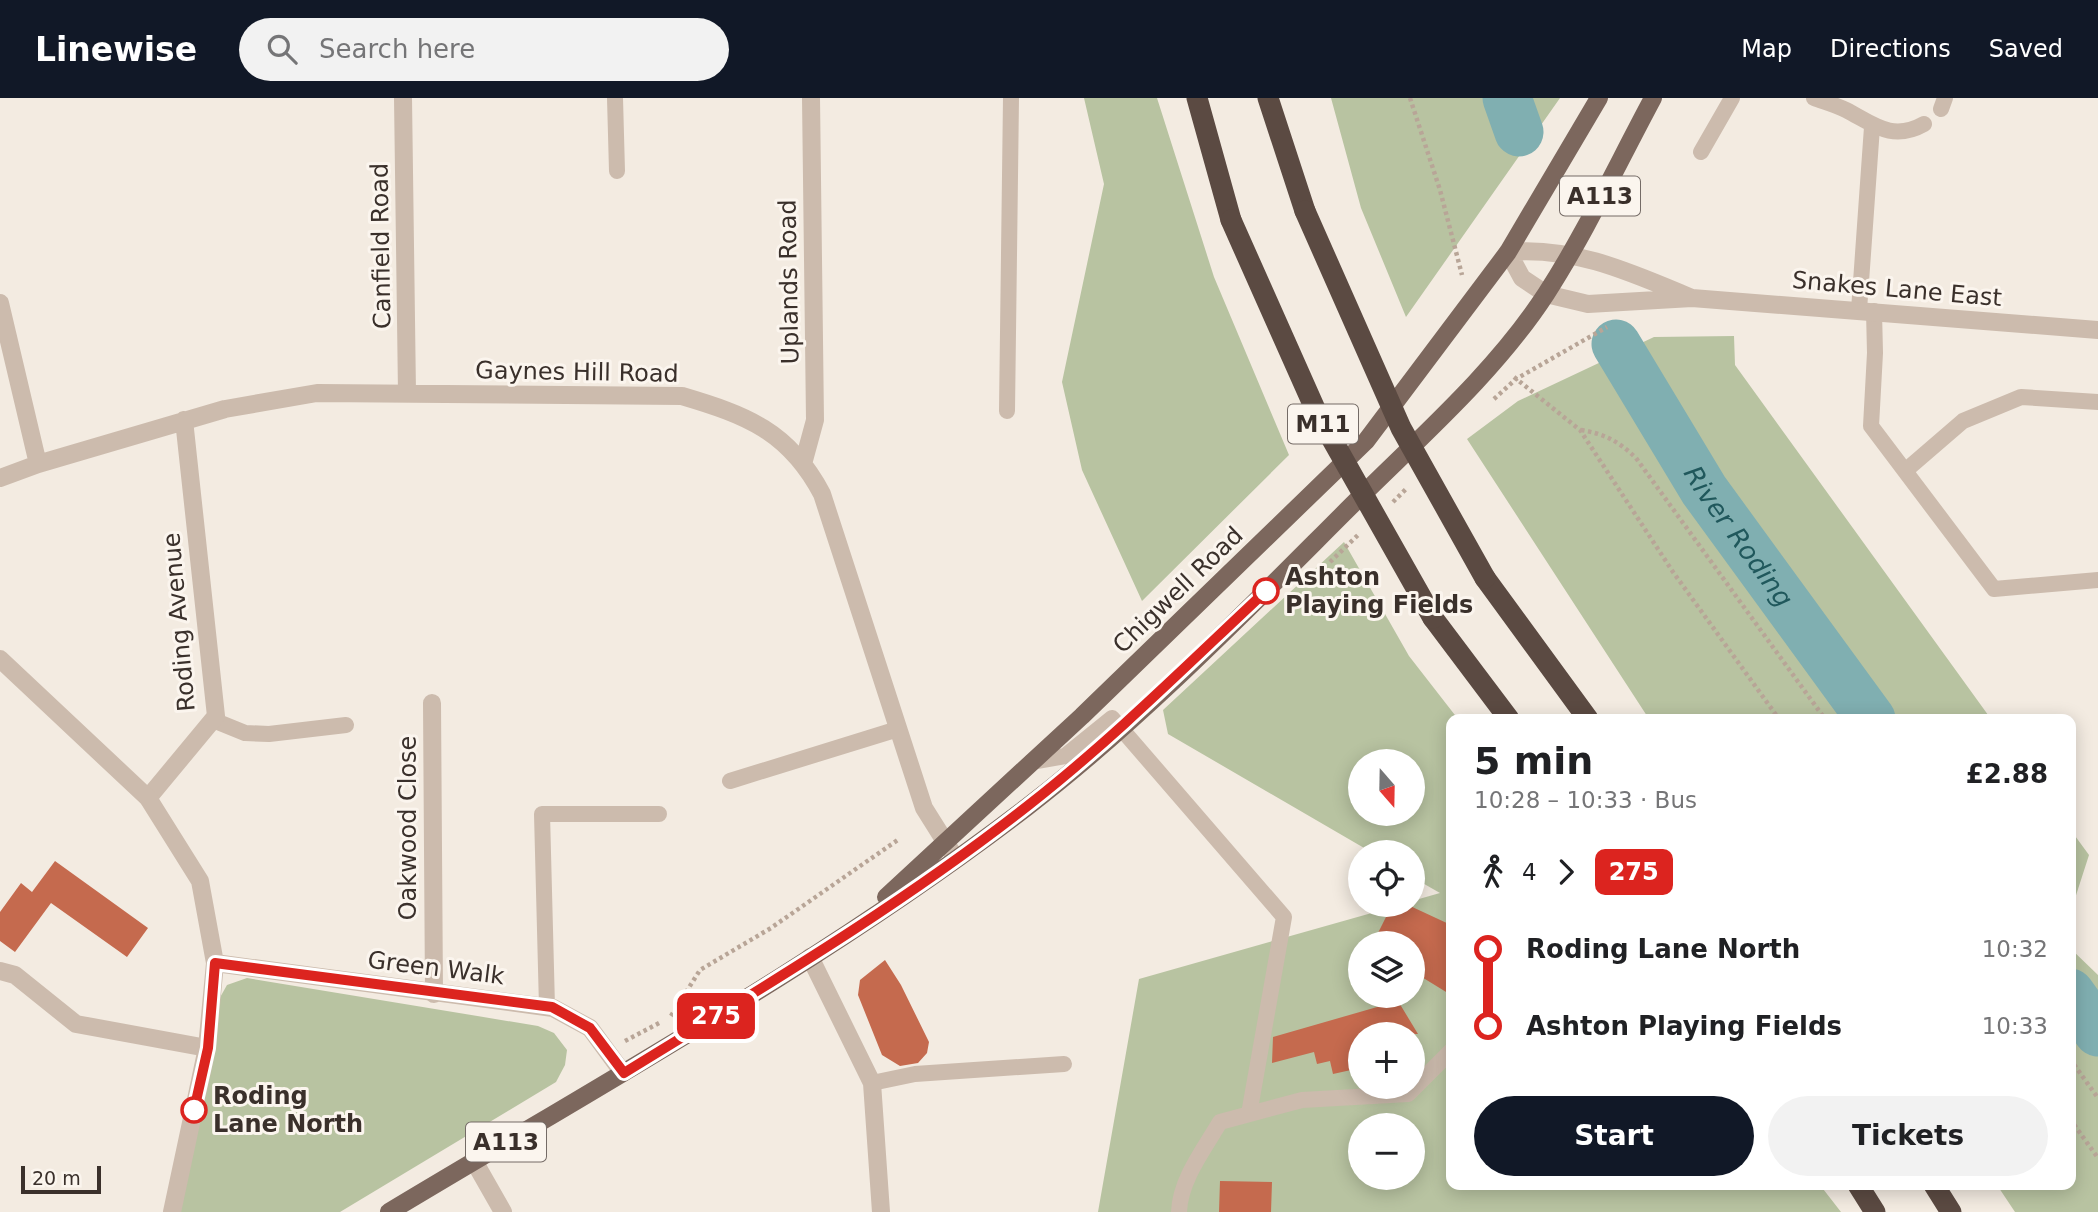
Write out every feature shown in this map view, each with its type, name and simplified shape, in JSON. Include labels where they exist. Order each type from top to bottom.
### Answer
[{"type":"highway","name":"M11","points":[[1197,98],[1231,220],[1316,411],[1433,618],[1504,714]]},
{"type":"highway","name":"M11","points":[[1268,98],[1305,211],[1401,428],[1485,578],[1584,714]]},
{"type":"highway","points":[[1861,1190],[1875,1212]]},
{"type":"highway","points":[[1937,1190],[1951,1212]]},
{"type":"main road","name":"Chigwell Road","points":[[847,933],[945,844],[1366,441],[1469,309],[1508,252],[1599,98]]},
{"type":"main road","name":"Chigwell Road","points":[[389,1212],[624,1073],[886,909],[1031,804],[1120,727],[1266,591],[1485,371],[1546,294],[1653,98]]},
{"type":"street","name":"Canfield Road","points":[[403,98],[407,393]]},
{"type":"street","name":"Uplands Road","points":[[803,464],[815,420],[811,98]]},
{"type":"street","points":[[1546,294],[1522,278],[1508,252],[1536,250],[1569,253]]},
{"type":"street","name":"Snakes Lane East","points":[[1569,253],[1616,267],[1692,298]]},
{"type":"street","name":"Snakes Lane East","points":[[1546,294],[1588,304],[1692,298],[2098,330]]},
{"type":"street","points":[[0,303],[38,464]]},
{"type":"street","name":"Gaynes Hill Road","points":[[0,478],[38,464],[225,409],[317,393],[682,396],[737,413],[763,426],[803,464],[822,494],[924,808],[956,859]]},
{"type":"street","name":"Roding Avenue","points":[[148,798],[216,716],[184,421]]},
{"type":"street","points":[[0,659],[148,798],[200,881],[215,963],[208,1048],[172,1212]]},
{"type":"street","name":"Oakwood Close","points":[[432,703],[433,994]]},
{"type":"street","points":[[810,957],[872,1083],[881,1212]]},
{"type":"street","name":"Green Walk","points":[[215,963],[547,1007],[590,1028],[624,1073]]},
{"type":"street","points":[[0,971],[15,975],[76,1024],[208,1048]]},
{"type":"street","points":[[474,1161],[503,1212]]},
{"type":"lane","points":[[615,98],[617,171]]},
{"type":"lane","points":[[1007,411],[1010,98]]},
{"type":"lane","points":[[1701,152],[1732,98]]},
{"type":"lane","points":[[1814,98],[1847,110],[1872,127],[1910,132],[1924,124]]},
{"type":"lane","points":[[1872,127],[1867,310],[1875,353],[1871,426],[1994,589],[2098,580]]},
{"type":"lane","points":[[1905,471],[1964,421],[2021,397],[2098,402]]},
{"type":"lane","points":[[1031,762],[1065,756],[1112,718],[1284,917],[1249,1114]]},
{"type":"lane","points":[[213,720],[245,733],[346,725]]},
{"type":"lane","points":[[730,781],[898,729]]},
{"type":"lane","points":[[547,1007],[542,814],[659,814]]},
{"type":"lane","points":[[1179,1212],[1189,1176],[1220,1122],[1302,1100],[1408,1094],[1446,1056]]},
{"type":"lane","points":[[872,1083],[915,1074],[1064,1064]]},
{"type":"path","points":[[1410,98],[1440,190],[1463,279]]},
{"type":"path","points":[[1588,335],[1525,370],[1516,379],[1580,430],[1673,572],[1775,714]]},
{"type":"path","points":[[1580,430],[1604,433],[1619,442],[1636,458],[1821,714]]},
{"type":"path","points":[[608,1050],[675,1014],[700,970],[771,929],[899,839]]},
{"type":"path","points":[[2076,1067],[2098,1098]]},
{"type":"path","points":[[2076,1127],[2098,1158]]},
{"type":"green space","points":[[1084,98],[1157,98],[1214,277],[1289,455],[1142,601],[1082,470],[1062,382],[1104,184]]},
{"type":"green space","points":[[1331,98],[1560,98],[1406,317],[1361,208]]},
{"type":"green space","points":[[1734,336],[1735,365],[1987,714],[1646,714],[1467,439],[1518,401],[1654,337]]},
{"type":"green space","points":[[1344,542],[1409,656],[1454,714],[1446,714],[1446,1190],[1824,1190],[1841,1212],[1098,1212],[1139,979],[1358,917],[1425,917],[1425,897],[1440,893],[1425,884],[1425,840],[1350,840],[1168,734],[1163,710]]},
{"type":"green space","points":[[2076,837],[2089,855],[2076,895]]},
{"type":"green space","points":[[2076,954],[2098,975],[2098,1212],[2015,1212],[2000,1190],[2076,1190]]},
{"type":"green space","points":[[247,978],[538,1026],[554,1033],[567,1050],[565,1065],[556,1082],[340,1212],[180,1212],[218,1001],[227,985]]},
{"type":"building","points":[[55,861],[148,928],[127,957],[51,903],[15,952],[0,941],[0,912],[21,883],[32,892]]},
{"type":"building","points":[[1425,913],[1446,923],[1446,992],[1425,979],[1425,931],[1379,931],[1386,917],[1425,917]]},
{"type":"building","points":[[885,960],[901,985],[929,1042],[927,1053],[918,1063],[900,1066],[882,1055],[858,995],[860,980]]},
{"type":"building","points":[[1374,1008],[1402,1008],[1411,1022],[1348,1022],[1348,1071],[1333,1074],[1330,1061],[1317,1064],[1314,1052],[1272,1063],[1273,1037]]},
{"type":"building","points":[[1220,1181],[1272,1182],[1271,1212],[1219,1212]]},
{"type":"waterway","name":"River Roding","points":[[1507,98],[1519,132]]},
{"type":"waterway","name":"River Roding","points":[[1616,344],[1704,490],[1867,714]]},
{"type":"waterway","name":"River Roding","points":[[2076,1001],[2098,1032]]},
{"type":"bus line","name":"275","points":[[194,1110],[208,1048],[215,963],[433,994],[552,1007],[590,1028],[624,1073],[886,909],[1031,804],[1120,727],[1266,591]]},
{"type":"place","name":"Ashton Playing Fields","points":[[1266,591]]},
{"type":"place","name":"Roding Lane North","points":[[194,1110]]}]
